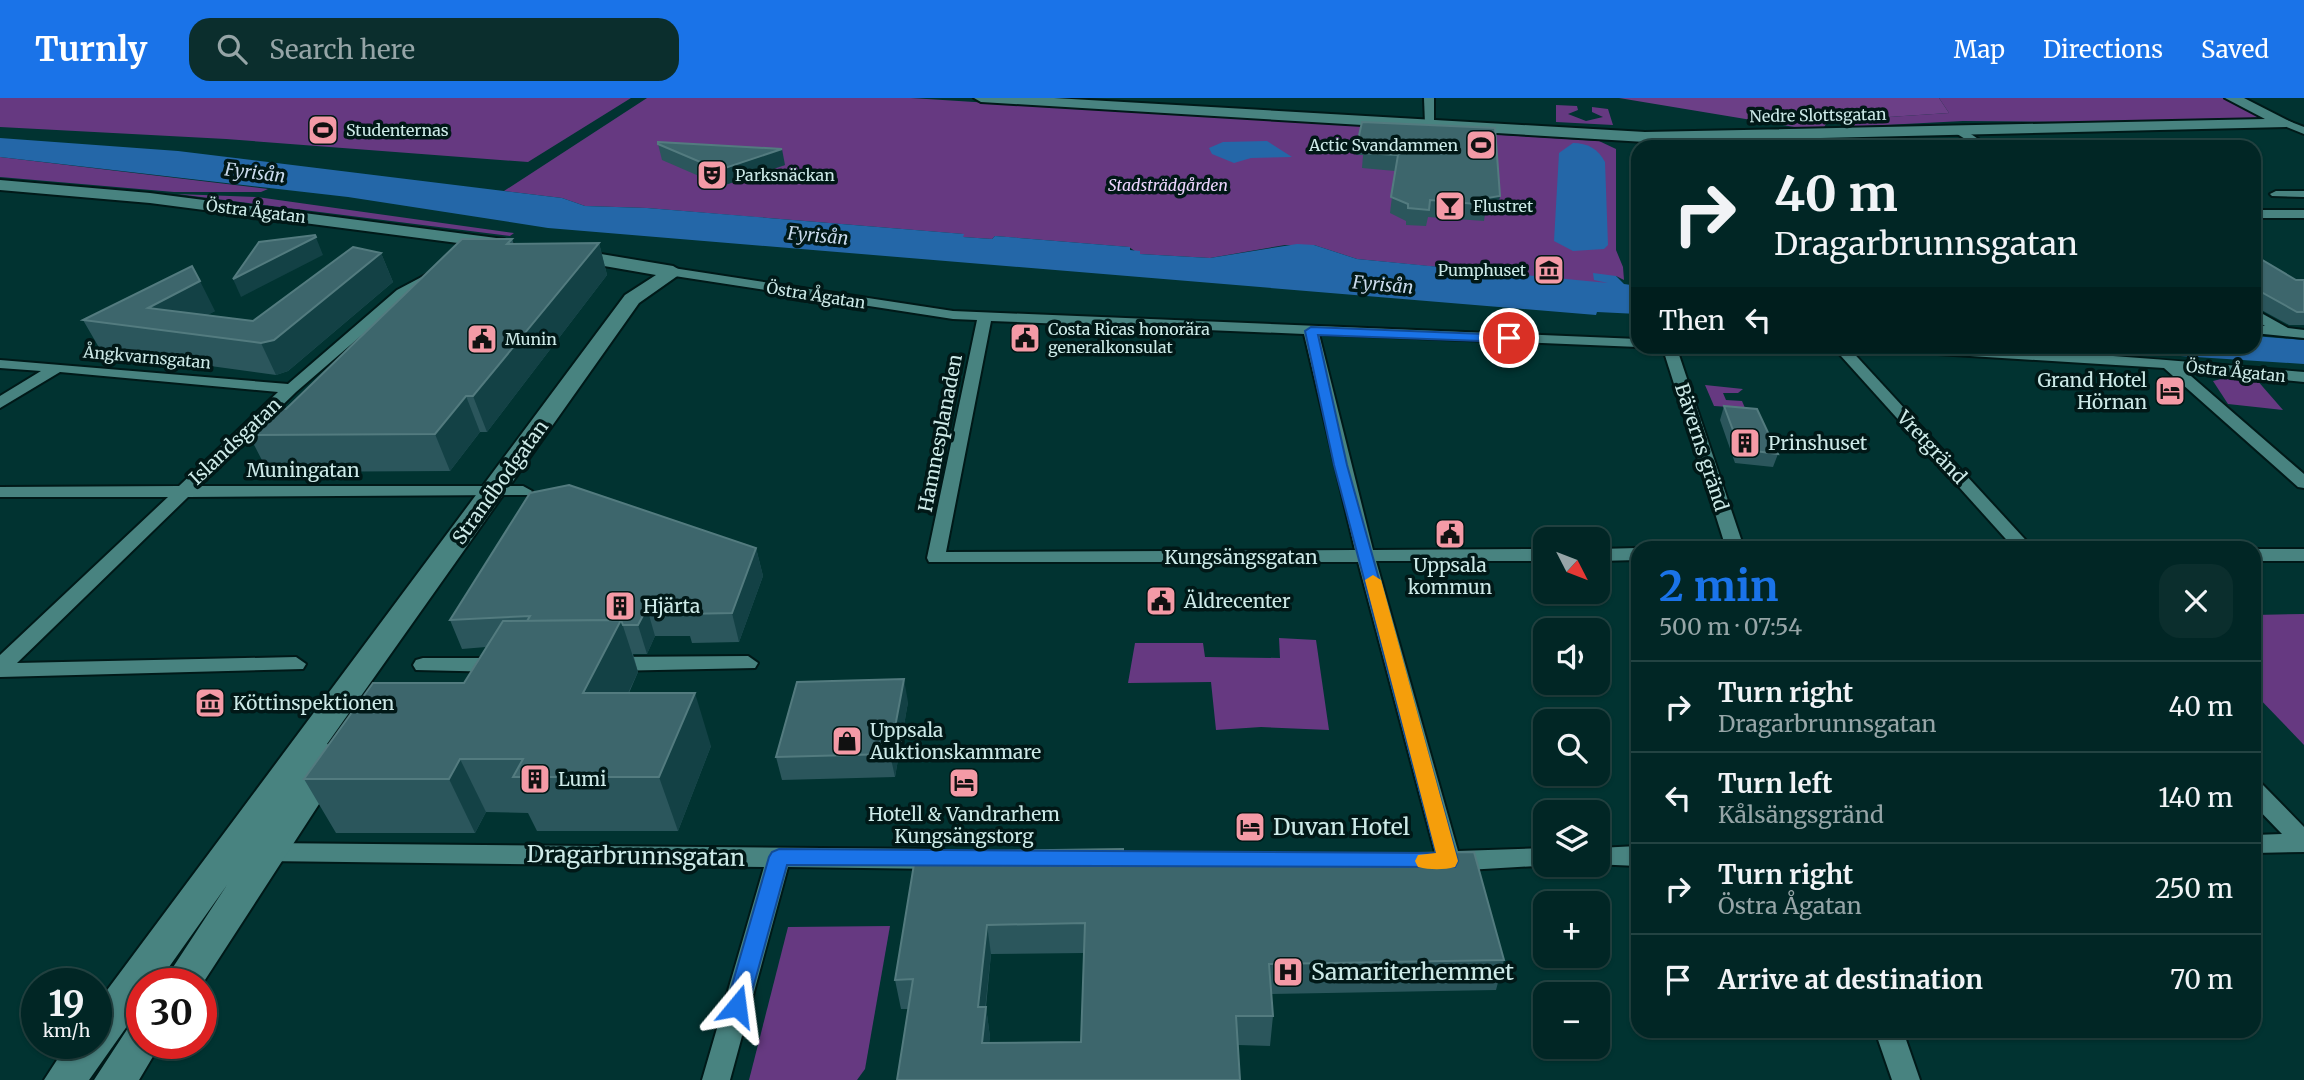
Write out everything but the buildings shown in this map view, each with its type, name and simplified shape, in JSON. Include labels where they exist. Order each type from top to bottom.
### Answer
[{"type":"street","points":[[981,98],[1076,102]]},
{"type":"street","points":[[1046,98],[1076,102]]},
{"type":"street","points":[[1429,98],[1430,124]]},
{"type":"street","points":[[2232,98],[2304,131]]},
{"type":"street","name":"Nedre Slottsgatan","points":[[1076,102],[1430,124],[1631,141]]},
{"type":"street","points":[[2286,122],[2304,123]]},
{"type":"street","name":"Nedre Slottsgatan","points":[[1697,140],[2286,122]]},
{"type":"street","points":[[1958,130],[1974,140]]},
{"type":"street","name":"Östra Ågatan","points":[[0,186],[150,198],[517,246]]},
{"type":"street","points":[[2276,194],[2304,194]]},
{"type":"street","points":[[2261,210],[2270,214]]},
{"type":"street","points":[[2261,214],[2304,214]]},
{"type":"street","points":[[469,255],[492,242]]},
{"type":"street","name":"Östra Ågatan","points":[[543,251],[922,312],[1311,331],[1631,343]]},
{"type":"street","name":"Islandsgatan","points":[[0,668],[291,389],[402,293],[447,268]]},
{"type":"street","name":"Strandbodgatan","points":[[112,1015],[632,299],[673,272]]},
{"type":"street","name":"Hamnesplanaden","points":[[936,558],[985,316]]},
{"type":"street","points":[[2261,317],[2286,332]]},
{"type":"street","points":[[2261,330],[2304,334]]},
{"type":"street","points":[[1311,331],[1340,465],[1448,861]]},
{"type":"street","name":"Bäverns gränd","points":[[1672,354],[1733,541]]},
{"type":"street","name":"Vretgränd","points":[[1846,354],[2018,541]]},
{"type":"street","name":"Östra Ågatan","points":[[2005,354],[2168,364],[2304,377]]},
{"type":"street","points":[[2168,364],[2304,483]]},
{"type":"street","name":"Ångkvarnsgatan","points":[[0,365],[58,367],[291,389]]},
{"type":"street","points":[[0,402],[58,367]]},
{"type":"street","name":"Muningatan","points":[[0,492],[523,491]]},
{"type":"street","points":[[1610,555],[1631,554]]},
{"type":"street","name":"Kungsängsgatan","points":[[936,558],[1533,555]]},
{"type":"street","points":[[2261,555],[2304,555]]},
{"type":"street","points":[[585,664],[748,663]]},
{"type":"street","name":"Islandsgatan","points":[[0,668],[296,664]]},
{"type":"street","points":[[423,665],[517,665]]},
{"type":"street","name":"Strandbodgatan","points":[[192,968],[309,792],[338,704]]},
{"type":"street","points":[[2261,797],[2304,843]]},
{"type":"street","points":[[2261,844],[2304,843]]},
{"type":"street","name":"Dragarbrunnsgatan","points":[[231,852],[959,859]]},
{"type":"street","points":[[1610,857],[1631,856]]},
{"type":"street","points":[[716,1080],[779,857]]},
{"type":"street","points":[[1420,861],[1533,858]]},
{"type":"street","points":[[1891,1038],[1906,1080]]},
{"type":"street","points":[[65,1080],[80,1059]]},
{"type":"street","points":[[115,1080],[130,1059]]},
{"type":"green space","name":"Studenternas","points":[[0,98],[631,98],[528,162],[226,139],[0,127]]},
{"type":"green space","name":"Stadsträdgården","points":[[647,98],[911,98],[1599,141],[1616,149],[1616,250],[1623,267],[1624,280],[1616,276],[1608,284],[1357,259],[1314,245],[1285,245],[1210,258],[1139,254],[1129,247],[995,236],[992,239],[962,237],[963,234],[647,208],[585,206],[562,198],[504,191]]},
{"type":"green space","points":[[1939,98],[2224,98],[2261,117],[2196,123],[1963,121],[1846,127],[1843,120],[1949,113]]},
{"type":"green space","points":[[1556,105],[1577,106],[1578,110],[1568,114],[1586,121],[1603,117],[1592,112],[1592,107],[1608,109],[1613,125],[1556,122]]},
{"type":"green space","points":[[0,157],[268,189],[261,192],[174,192],[0,177]]},
{"type":"green space","points":[[177,194],[257,197],[514,233],[510,236]]},
{"type":"green space","points":[[2225,378],[2256,379],[2283,410],[2228,404],[2213,381]]},
{"type":"green space","points":[[1705,385],[1743,389],[1738,393],[1723,393],[1726,400],[1742,401],[1745,408],[1714,406]]},
{"type":"green space","points":[[2304,614],[2304,745],[2261,700],[2261,615]]},
{"type":"green space","points":[[1279,638],[1316,640],[1329,730],[1261,727],[1216,730],[1211,682],[1128,683],[1135,643],[1203,643],[1205,657],[1280,658]]},
{"type":"green space","points":[[890,926],[865,1069],[857,1080],[749,1080],[788,927]]},
{"type":"shaded area","points":[[1619,98],[1939,98],[1949,113],[1843,120],[1826,124],[1823,129],[1806,129]]},
{"type":"water","name":"Fyrisån","points":[[0,138],[178,151],[562,198],[585,206],[647,208],[964,234],[963,237],[992,239],[995,236],[1130,247],[1130,250],[1140,251],[1140,254],[1210,258],[1297,244],[1314,245],[1357,259],[1608,283],[1594,280],[1593,273],[1616,276],[1624,284],[1631,285],[1631,314],[1597,312],[1596,315],[548,228],[348,197],[0,157]]},
{"type":"water","points":[[1267,141],[1292,157],[1251,158],[1234,163],[1212,154],[1209,148],[1223,142]]},
{"type":"water","points":[[1573,143],[1592,148],[1605,162],[1608,245],[1604,249],[1573,251],[1554,241],[1559,153]]},
{"type":"water","points":[[2261,337],[2304,340],[2304,364],[2150,354],[2261,354]]},
{"type":"slow traffic","points":[[1373,580],[1448,861],[1425,861]]},
{"type":"place","name":"Studenternas","points":[[323,130]]},
{"type":"place","name":"Actic Svandammen","points":[[1481,145]]},
{"type":"place","name":"Parksnäckan","points":[[712,175]]},
{"type":"place","name":"Flustret","points":[[1450,206]]},
{"type":"place","name":"Pumphuset","points":[[1549,270]]},
{"type":"place","name":"Costa Ricas honorära generalkonsulat","points":[[1025,338]]},
{"type":"place","name":"Munin","points":[[482,339]]},
{"type":"place","name":"Grand Hotel Hörnan","points":[[2170,391]]},
{"type":"place","name":"Prinshuset","points":[[1745,443]]},
{"type":"place","name":"Uppsala kommun","points":[[1450,534]]},
{"type":"place","name":"Äldrecenter","points":[[1161,601]]},
{"type":"place","name":"Hjärta","points":[[620,606]]},
{"type":"place","name":"Köttinspektionen","points":[[210,703]]},
{"type":"place","name":"Uppsala Auktionskammare","points":[[847,741]]},
{"type":"place","name":"Lumi","points":[[535,779]]},
{"type":"place","name":"Hotell & Vandrarhem Kungsängstorg","points":[[964,783]]},
{"type":"place","name":"Duvan Hotel","points":[[1250,827]]},
{"type":"place","name":"Samariterhemmet","points":[[1288,972]]},
{"type":"route","points":[[737,1006],[779,857],[1448,861],[1340,465],[1311,331],[1509,338]]}]
